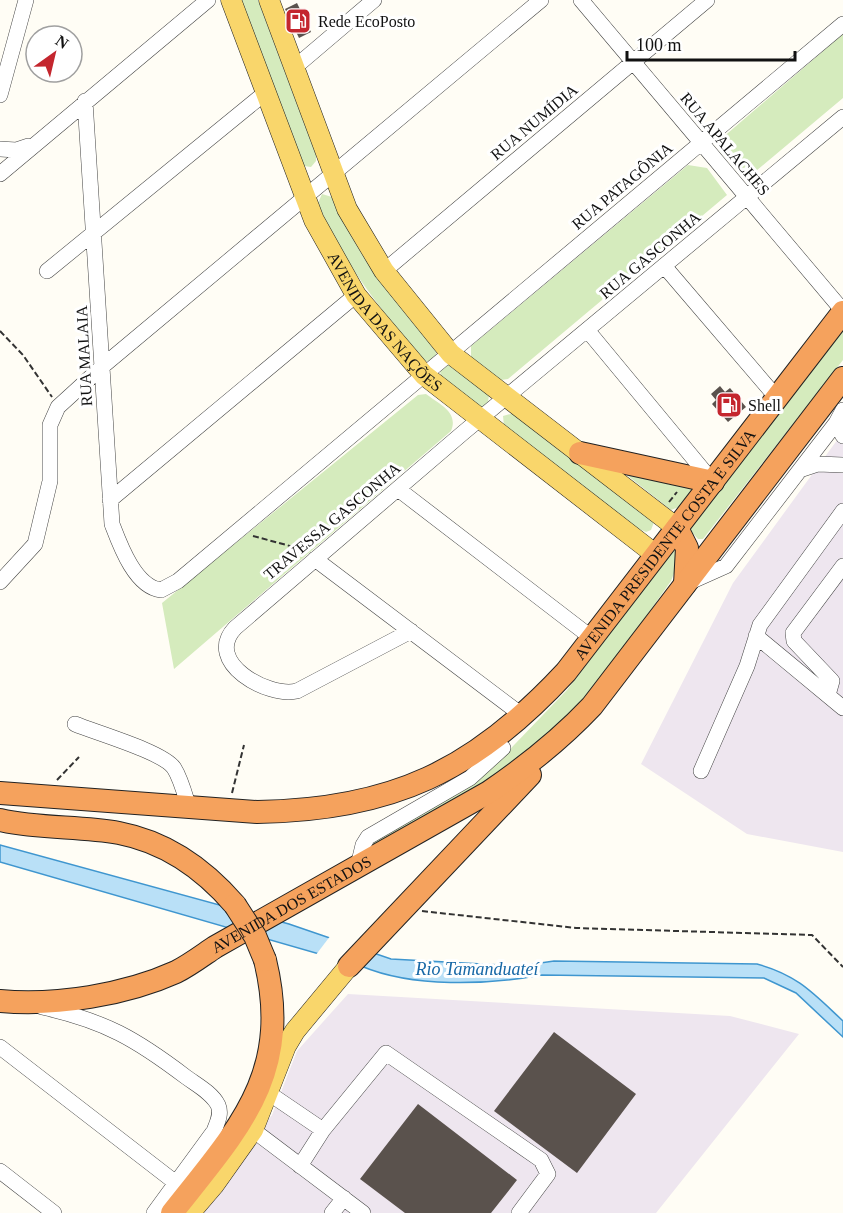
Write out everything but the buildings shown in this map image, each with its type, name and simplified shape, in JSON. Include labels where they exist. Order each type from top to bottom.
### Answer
[{"type":"highway","name":"AVENIDA PRESIDENTE COSTA E SILVA","points":[[523,716],[566,672],[843,311]]},
{"type":"highway","points":[[349,966],[592,706],[843,378]]},
{"type":"highway","points":[[580,453],[713,482]]},
{"type":"highway","points":[[677,528],[687,548],[685,584]]},
{"type":"highway","points":[[0,793],[41,798],[257,812],[323,808],[396,792],[454,766],[484,747],[523,716]]},
{"type":"highway","name":"AVENIDA DOS ESTADOS","points":[[0,1001],[24,1004],[94,995],[138,985],[177,971],[215,947],[489,792],[558,741]]},
{"type":"highway","points":[[0,820],[31,826],[118,833],[141,838],[173,852],[219,887],[255,936],[271,983],[272,1035],[264,1079],[256,1099],[237,1128],[185,1184],[172,1213]]},
{"type":"main road","name":"AVENIDA DAS NAÇÕES","points":[[231,0],[305,197],[327,246],[356,295],[424,375],[479,420],[656,555]]},
{"type":"main road","name":"AVENIDA DAS NAÇÕES","points":[[269,0],[355,227],[384,272],[451,354],[677,528]]},
{"type":"main road","points":[[190,1213],[214,1185],[253,1130],[267,1092],[296,1031],[349,966]]},
{"type":"street","points":[[11,0],[18,26]]},
{"type":"street","points":[[0,95],[26,0]]},
{"type":"street","points":[[0,174],[31,145],[208,0]]},
{"type":"street","points":[[294,68],[374,0]]},
{"type":"street","points":[[0,582],[35,544],[50,481],[50,425],[58,407],[104,365],[541,0]]},
{"type":"street","name":"RUA APALACHES","points":[[581,0],[843,311]]},
{"type":"street","name":"RUA NUMÍDIA","points":[[384,272],[707,0]]},
{"type":"street","name":"RUA PATAGÔNIA","points":[[161,590],[178,581],[843,24]]},
{"type":"street","points":[[47,272],[265,93]]},
{"type":"street","name":"RUA MALAIA","points":[[86,101],[112,524],[129,559],[143,580],[161,590]]},
{"type":"street","name":"RUA GASCONHA","points":[[479,420],[588,332],[843,117]]},
{"type":"street","points":[[0,149],[16,150],[31,145]]},
{"type":"street","points":[[665,267],[777,398]]},
{"type":"street","points":[[110,500],[356,295]]},
{"type":"street","points":[[588,332],[713,482]]},
{"type":"street","name":"TRAVESSA GASCONHA","points":[[411,631],[289,693],[266,688],[227,659],[226,643],[231,633],[479,420]]},
{"type":"street","points":[[685,584],[726,566],[800,470],[841,423]]},
{"type":"street","points":[[800,470],[818,464],[843,465]]},
{"type":"street","points":[[398,489],[592,638]]},
{"type":"street","points":[[701,771],[767,614],[843,511]]},
{"type":"street","points":[[315,559],[523,716]]},
{"type":"street","points":[[828,695],[832,681],[794,641],[793,633],[843,566]]},
{"type":"street","points":[[756,636],[843,708]]},
{"type":"street","points":[[75,724],[153,752],[169,762],[175,769],[189,808]]},
{"type":"street","points":[[358,866],[363,845],[368,837],[470,778],[503,748]]},
{"type":"street","points":[[24,1004],[93,1021],[130,1038],[211,1096],[220,1110],[214,1131],[185,1184],[154,1213]]},
{"type":"street","points":[[0,1047],[185,1184]]},
{"type":"street","points":[[300,1166],[323,1130],[386,1053],[541,1160],[548,1174],[519,1213]]},
{"type":"street","points":[[267,1092],[323,1130]]},
{"type":"street","points":[[253,1130],[363,1213]]},
{"type":"street","points":[[0,1171],[54,1213]]},
{"type":"street","points":[[332,1213],[344,1198]]},
{"type":"path","points":[[0,331],[23,355],[58,407]]},
{"type":"path","points":[[657,512],[667,505],[679,488],[681,475]]},
{"type":"path","points":[[239,530],[308,551],[315,559]]},
{"type":"path","points":[[228,810],[244,745]]},
{"type":"path","points":[[41,798],[79,757]]},
{"type":"path","points":[[401,909],[576,928],[812,935],[843,968]]},
{"type":"shaded area","points":[[843,432],[843,852],[747,834],[641,764],[733,583]]},
{"type":"shaded area","points":[[348,994],[730,1016],[799,1034],[656,1213],[198,1213],[272,1115],[297,1051]]},
{"type":"green space","points":[[241,0],[258,0],[316,155],[316,161],[311,167],[304,166]]},
{"type":"green space","points":[[843,34],[843,98],[750,176],[742,176],[719,150],[721,139]]},
{"type":"green space","points":[[688,165],[707,168],[727,195],[508,379],[501,380],[471,357],[471,346]]},
{"type":"green space","points":[[322,194],[332,197],[365,258],[391,296],[435,350],[437,356],[431,362],[424,361],[408,342],[351,267],[318,203]]},
{"type":"green space","points":[[843,326],[843,360],[703,539],[698,539],[688,528]]},
{"type":"green space","points":[[447,364],[489,395],[488,402],[483,407],[478,406],[441,376],[440,371]]},
{"type":"green space","points":[[426,394],[450,414],[453,424],[451,431],[174,669],[162,603],[418,395]]},
{"type":"green space","points":[[514,413],[654,522],[651,530],[646,532],[639,529],[504,426],[503,416]]},
{"type":"green space","points":[[623,472],[695,486],[679,507],[671,510]]},
{"type":"green space","points":[[676,546],[676,568],[671,581],[596,687],[520,762],[371,850],[369,846],[373,840],[492,768],[567,690]]},
{"type":"water","name":"Rio Tamanduateí","points":[[0,845],[289,924],[391,959],[520,966],[554,961],[757,964],[784,974],[814,994],[843,1021],[843,1037],[796,993],[764,978],[542,975],[498,981],[450,982],[403,978],[381,973],[0,862]]},
{"type":"pier","points":[[331,935],[373,949],[356,968],[315,956]]},
{"type":"place","name":"Rede EcoPosto","points":[[298,21]]},
{"type":"place","name":"Shell","points":[[729,405]]}]
